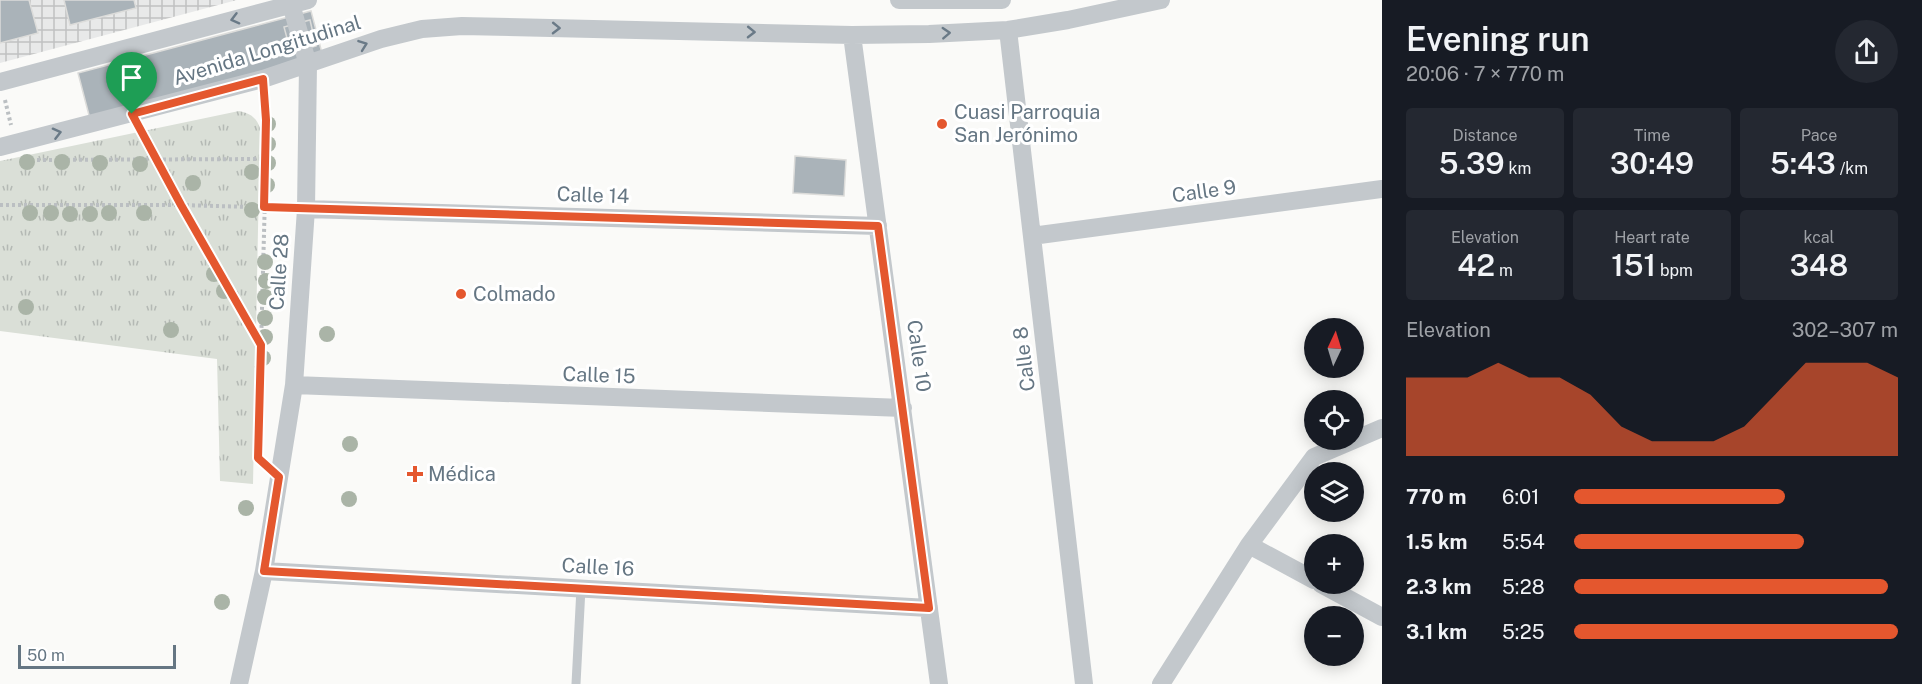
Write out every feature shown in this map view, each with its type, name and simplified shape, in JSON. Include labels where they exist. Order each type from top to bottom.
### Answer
[{"type":"street","points":[[898,0],[1002,0]]},
{"type":"street","name":"Avenida Longitudinal","points":[[8,145],[263,79],[381,39],[422,29],[462,26],[852,35],[929,34],[1008,30],[1161,0]]},
{"type":"street","name":"Avenida Longitudinal","points":[[0,82],[300,2]]},
{"type":"street","name":"Calle 28","points":[[239,684],[264,571],[294,385],[306,209],[308,65],[300,2]]},
{"type":"street","name":"Calle 8","points":[[1008,30],[1084,684]]},
{"type":"street","name":"Calle 10","points":[[852,35],[939,684]]},
{"type":"street","name":"Calle 9","points":[[1032,237],[1382,189]]},
{"type":"street","name":"Calle 14","points":[[306,209],[878,226]]},
{"type":"street","name":"Calle 15","points":[[294,385],[903,408]]},
{"type":"street","points":[[1161,684],[1249,545],[1314,457],[1382,428]]},
{"type":"street","points":[[1249,545],[1304,575]]},
{"type":"street","name":"Calle 16","points":[[264,571],[929,608]]},
{"type":"street","points":[[1339,594],[1382,617]]},
{"type":"lane","points":[[576,684],[580,588]]},
{"type":"path","points":[[263,79],[266,159],[258,458],[279,477]]},
{"type":"path","points":[[0,82],[8,145],[20,160],[266,159]]},
{"type":"path","points":[[132,114],[261,345]]},
{"type":"path","points":[[0,205],[181,205],[306,209]]},
{"type":"shaded area","points":[[0,0],[237,0],[0,63]]},
{"type":"green space","points":[[239,111],[252,116],[260,128],[253,484],[220,481],[217,359],[0,331],[0,161]]},
{"type":"building","points":[[0,0],[29,0],[38,33],[0,43]]},
{"type":"building","points":[[64,0],[134,0],[136,8],[70,25]]},
{"type":"building","points":[[311,11],[323,57],[90,119],[78,73]]},
{"type":"building","points":[[310,20],[316,46],[291,53],[284,27]]},
{"type":"building","points":[[795,156],[846,160],[844,196],[793,193]]},
{"type":"place","name":"Cuasi Parroquia San Jerónimo","points":[[942,124]]},
{"type":"place","name":"Colmado","points":[[461,294]]},
{"type":"place","name":"Médica","points":[[415,474]]},
{"type":"route","points":[[263,79],[266,120],[264,207],[878,226],[929,608],[264,571],[279,477],[258,458],[261,345],[132,114],[263,79]]}]
